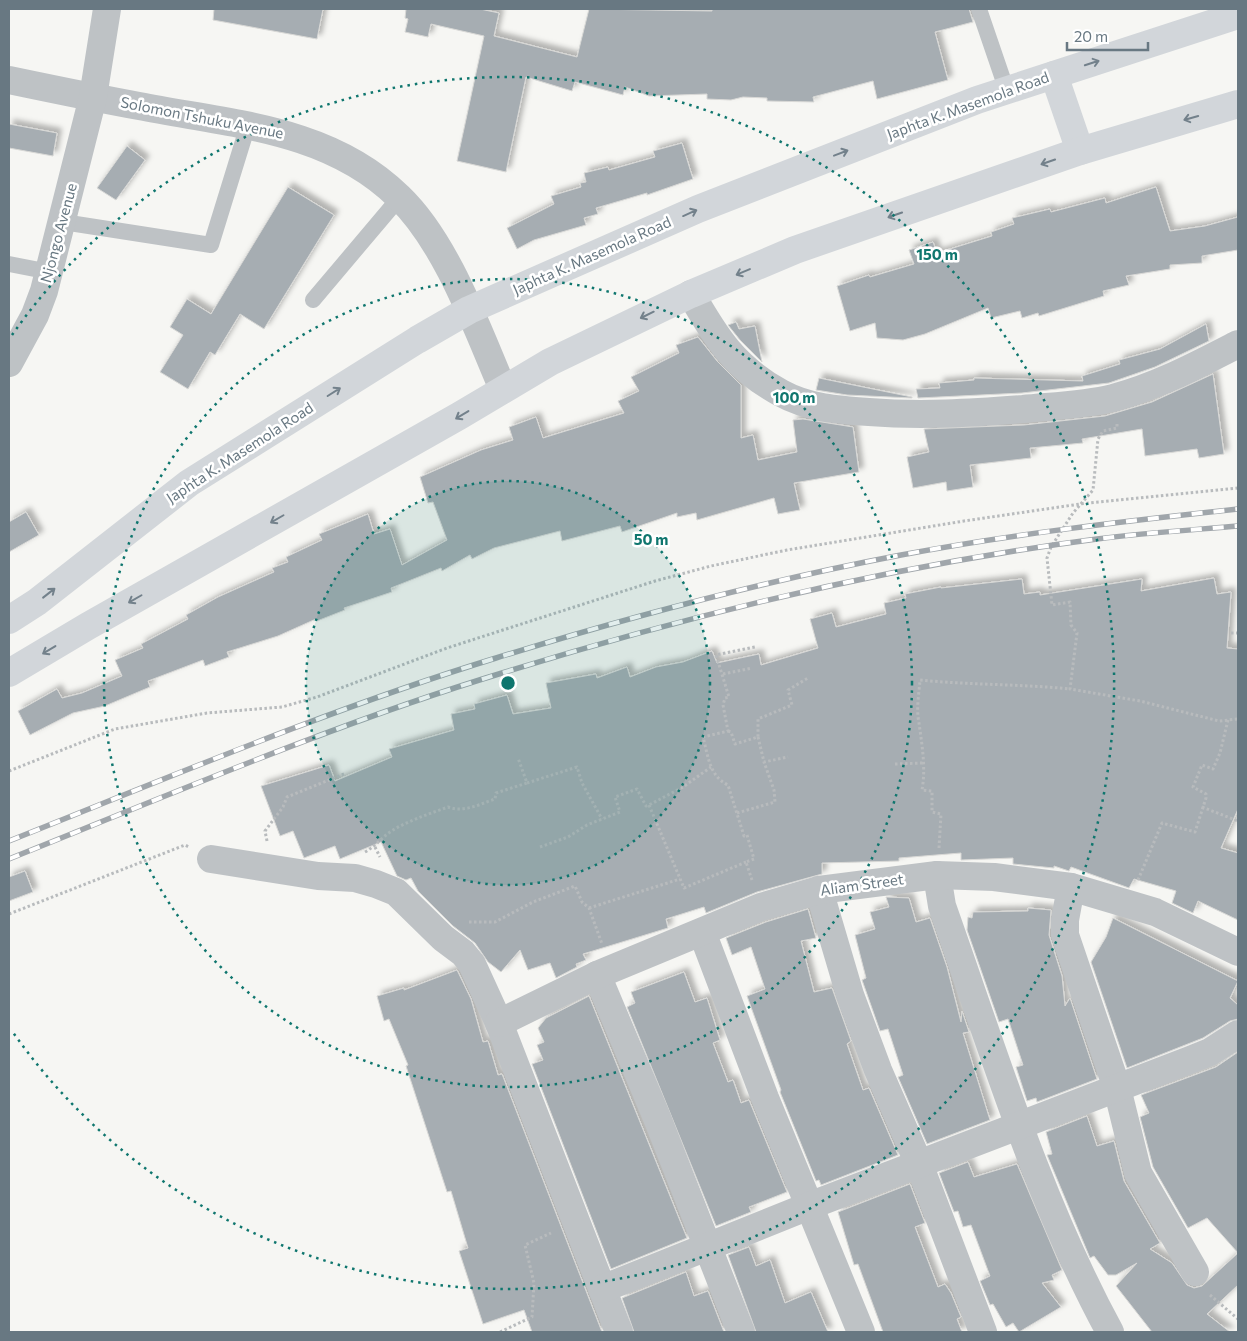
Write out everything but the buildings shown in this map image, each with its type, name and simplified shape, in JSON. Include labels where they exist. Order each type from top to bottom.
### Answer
[{"type":"main road","name":"Japhta K. Masemola Road","points":[[9,620],[37,602],[189,483],[417,340],[469,310],[698,209],[931,118],[1222,15]]},
{"type":"main road","points":[[1054,75],[1080,151]]},
{"type":"main road","points":[[9,673],[550,362],[691,294],[795,250],[1080,151],[1238,104]]},
{"type":"street","name":"Njongo Avenue","points":[[9,363],[35,315],[50,272],[64,222],[94,97],[107,9]]},
{"type":"street","name":"Solomon Tshuku Avenue","points":[[9,80],[290,134],[346,158],[372,174],[400,198],[435,245],[469,310],[503,389]]},
{"type":"street","points":[[691,294],[715,336],[740,363],[781,393],[803,403],[828,409],[922,416],[1072,405],[1112,398],[1166,381],[1238,344]]},
{"type":"street","points":[[211,859],[318,876],[356,878],[376,884],[396,892],[443,938],[463,953],[472,964],[498,1022],[619,1332]]},
{"type":"street","points":[[937,875],[942,906],[1020,1125],[1087,1291],[1110,1332]]},
{"type":"street","name":"Aliam Street","points":[[498,1022],[597,975],[761,907],[819,890],[937,875],[994,877],[1071,887],[1155,912],[1238,952]]},
{"type":"street","points":[[1071,887],[1065,920],[1065,935],[1117,1088],[1138,1173],[1195,1272]]},
{"type":"street","points":[[819,890],[850,995],[878,1070],[919,1164],[983,1332]]},
{"type":"street","points":[[702,932],[861,1332]]},
{"type":"street","points":[[597,975],[658,1120],[741,1332]]},
{"type":"street","points":[[602,1289],[810,1206],[1210,1052],[1238,1034]]},
{"type":"lane","points":[[979,9],[1006,91]]},
{"type":"lane","points":[[64,222],[211,245],[248,125]]},
{"type":"lane","points":[[313,300],[400,198]]},
{"type":"lane","points":[[9,264],[50,272]]},
{"type":"path","points":[[1070,689],[1077,633],[1071,625],[1070,602],[1052,604],[1047,558],[1051,546],[1080,504],[1093,490],[1098,439],[1103,431],[1117,428],[1112,398]]},
{"type":"path","points":[[9,771],[115,729],[207,713],[282,707],[317,697],[447,648],[655,581],[711,566],[788,550],[1080,504],[1238,488]]},
{"type":"path","points":[[1231,633],[1238,633]]},
{"type":"path","points":[[755,647],[716,655],[730,697],[725,698],[723,705],[728,730],[731,732],[735,744],[758,737]]},
{"type":"path","points":[[723,674],[752,668]]},
{"type":"path","points":[[737,813],[775,802],[774,790],[758,737],[758,719],[792,705],[788,690],[808,678]]},
{"type":"path","points":[[937,875],[941,814],[932,812],[932,791],[922,790],[922,736],[918,724],[920,680],[953,683],[1015,683],[1070,689],[1140,701],[1219,721],[1238,719]]},
{"type":"path","points":[[1129,903],[1132,886],[1138,880],[1162,822],[1195,832],[1206,794],[1193,787],[1202,765],[1213,769],[1220,753],[1228,720]]},
{"type":"path","points":[[540,847],[575,834],[602,819],[620,812],[615,797],[638,789],[646,806],[649,805],[684,888],[754,859],[728,785],[718,780],[711,767],[703,737],[728,730]]},
{"type":"path","points":[[764,762],[788,757]]},
{"type":"path","points":[[518,758],[527,783]]},
{"type":"path","points":[[895,764],[923,763]]},
{"type":"path","points":[[359,855],[375,847],[391,831],[425,815],[448,807],[456,810],[465,809],[495,799],[496,793],[577,767],[582,783],[602,819]]},
{"type":"path","points":[[649,805],[683,787],[711,767]]},
{"type":"path","points":[[274,869],[265,831],[283,807],[287,797],[344,774]]},
{"type":"path","points":[[1202,807],[1238,821]]},
{"type":"path","points":[[9,914],[185,845]]},
{"type":"path","points":[[746,862],[761,907]]},
{"type":"path","points":[[589,908],[680,879]]},
{"type":"path","points":[[443,938],[469,922],[495,922],[533,902],[575,886],[582,902],[589,908],[603,949],[597,975]]},
{"type":"path","points":[[500,1332],[532,1318],[534,1283],[525,1245],[576,1221]]},
{"type":"path","points":[[1195,1272],[1198,1283],[1238,1319]]},
{"type":"railway","points":[[9,841],[311,721],[496,658],[646,614],[799,576],[943,547],[1154,518],[1238,509]]},
{"type":"railway","points":[[9,859],[377,714],[502,673],[649,630],[797,593],[947,562],[1097,539],[1238,526]]}]
